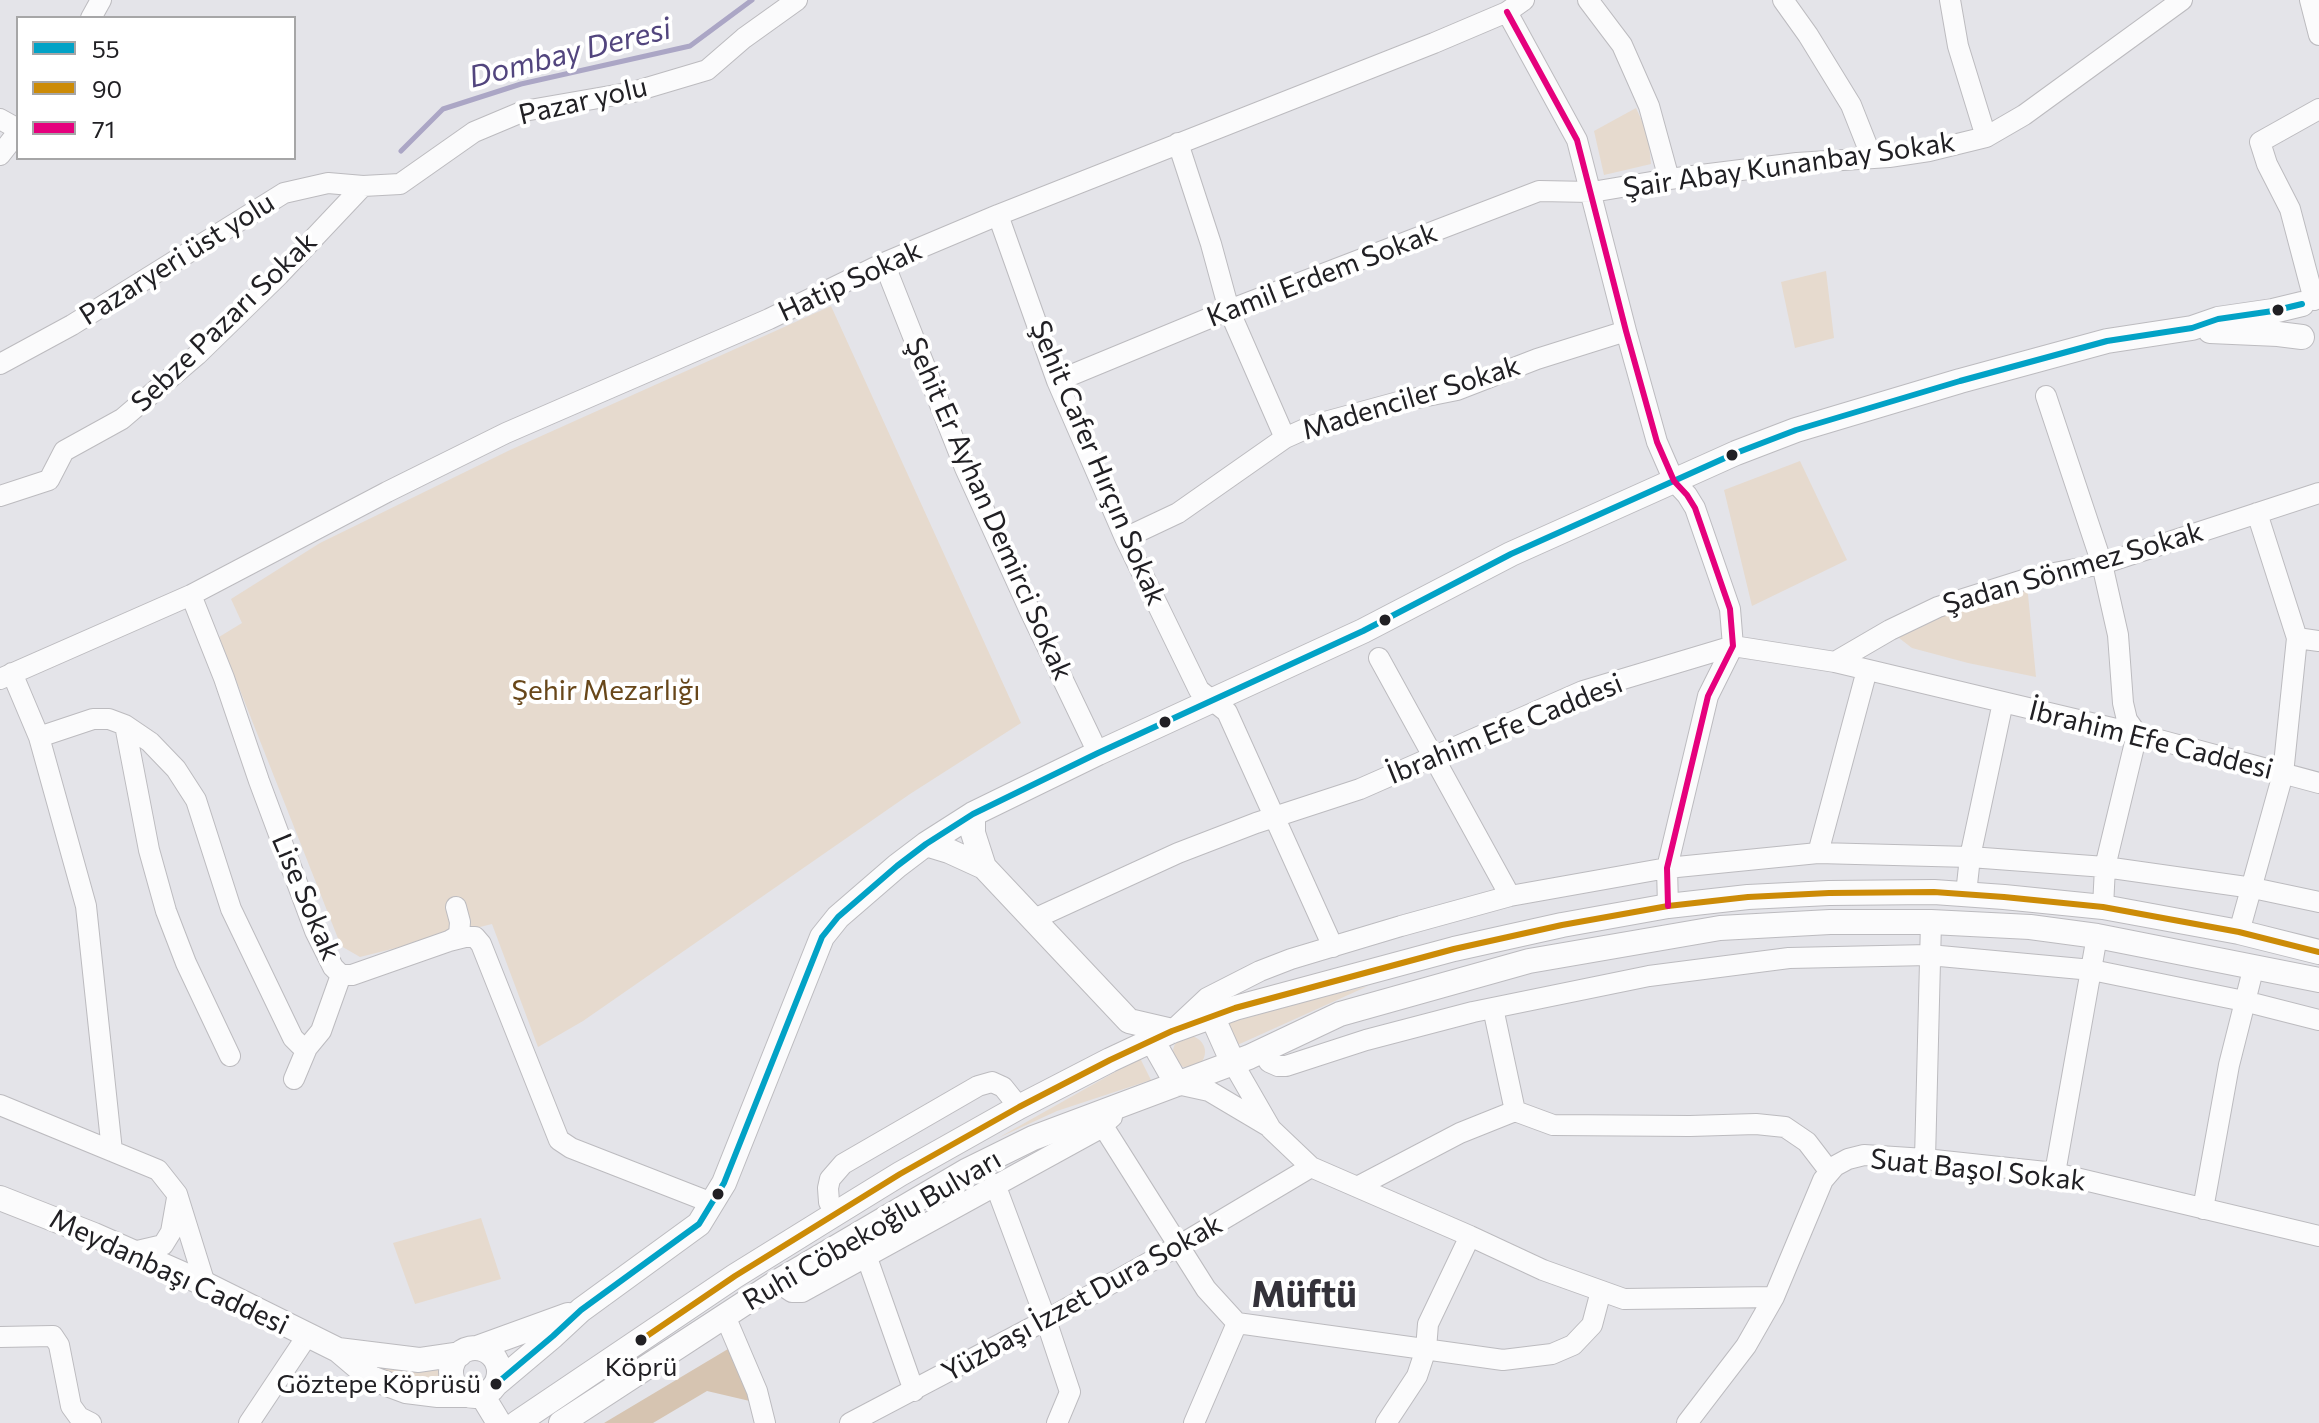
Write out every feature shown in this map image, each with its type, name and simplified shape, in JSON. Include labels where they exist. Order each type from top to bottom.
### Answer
[{"type":"main road","points":[[487,1401],[581,1310],[699,1224],[724,1183],[822,937],[857,900],[926,844],[973,814],[1363,631],[1511,554],[1748,448],[1854,412],[2107,341],[2192,328],[2218,319],[2312,302]]},
{"type":"main road","points":[[2312,302],[2298,309],[2294,321],[2298,333],[2312,342]]},
{"type":"main road","points":[[2192,328],[2219,333],[2278,334],[2312,342]]},
{"type":"main road","points":[[973,814],[973,833],[984,867]]},
{"type":"main road","points":[[926,844],[984,867],[1129,1021],[1162,1035],[1177,1084]]},
{"type":"main road","name":"Ruhi Cöbekoğlu Bulvarı","points":[[517,1423],[735,1276],[900,1174],[1019,1107],[1162,1035],[1212,1016],[1454,949],[1668,906],[1748,897],[1934,892],[2103,907],[2239,932],[2318,951]]},
{"type":"main road","name":"Ruhi Cöbekoğlu Bulvarı","points":[[561,1423],[777,1282],[966,1171],[1033,1138],[1233,1063],[1340,1014],[1529,961],[1720,928],[1830,922],[1931,922],[2030,927],[2097,936],[2317,980]]},
{"type":"main road","points":[[1212,1016],[1233,1063]]},
{"type":"main road","name":"Meydanbaşı Caddesi","points":[[0,1198],[205,1284],[338,1350],[371,1378],[406,1391],[487,1401]]},
{"type":"main road","name":"Meydanbaşı Caddesi","points":[[338,1350],[419,1360],[468,1351],[581,1310]]},
{"type":"main road","points":[[485,1350],[499,1368],[487,1401],[462,1392],[453,1381],[452,1366],[468,1351],[485,1350]]},
{"type":"street","name":"Pazar yolu","points":[[363,186],[400,184],[474,132],[524,111],[633,92],[707,70],[744,38],[797,0]]},
{"type":"street","points":[[1588,0],[1622,45],[1649,106],[1669,179]]},
{"type":"street","points":[[1783,0],[1851,105],[1872,158]]},
{"type":"street","points":[[1950,0],[1958,46],[1986,137]]},
{"type":"street","name":"Şair Abay Kunanbay Sokak","points":[[1592,192],[1797,163],[1929,151],[1986,137],[2024,115],[2182,0]]},
{"type":"street","points":[[2313,1],[2319,35]]},
{"type":"street","points":[[1515,6],[1535,59],[1577,140],[1657,442],[1674,481],[1695,508],[1730,609],[1733,646],[1708,696],[1667,868],[1668,906]]},
{"type":"street","name":"Hatip Sokak","points":[[6,676],[191,595],[506,433],[769,319],[884,263],[1434,43],[1515,6]]},
{"type":"street","points":[[2312,302],[2290,209],[2267,164],[2260,142],[2319,109]]},
{"type":"street","points":[[0,155],[16,134]]},
{"type":"street","points":[[1178,143],[1229,310],[1285,438]]},
{"type":"street","name":"Pazaryeri üst yolu","points":[[0,364],[72,325],[284,193],[328,183],[363,186]]},
{"type":"street","name":"Sebze Pazarı Sokak","points":[[0,496],[49,480],[64,451],[122,419],[187,365],[279,275],[363,186]]},
{"type":"street","name":"Kamil Erdem Sokak","points":[[1057,381],[1229,310],[1539,191],[1592,192]]},
{"type":"street","name":"Şehit Cafer Hırçın Sokak","points":[[998,215],[1057,381],[1125,538],[1199,690],[1227,712],[1333,947]]},
{"type":"street","name":"Şehit Er Ayhan Demirci Sokak","points":[[884,263],[965,468],[1098,753]]},
{"type":"street","name":"Madenciler Sokak","points":[[1125,538],[1178,513],[1285,438],[1314,425],[1457,390],[1537,359],[1626,331]]},
{"type":"street","points":[[2046,396],[2102,564],[2118,635],[2123,703],[2127,720],[2137,734],[2105,867],[2103,907]]},
{"type":"street","name":"Şadan Sönmez Sokak","points":[[1835,662],[1938,607],[2033,577],[2102,564],[2319,493]]},
{"type":"street","points":[[2239,932],[2283,774],[2297,638],[2257,513]]},
{"type":"street","name":"Lise Sokak","points":[[191,595],[315,931],[333,967],[341,975],[352,975],[449,941]]},
{"type":"street","points":[[2297,638],[2319,641]]},
{"type":"street","name":"İbrahim Efe Caddesi","points":[[1034,919],[1178,853],[1360,789],[1583,691],[1733,646],[1835,662],[2137,734],[2319,783]]},
{"type":"street","points":[[1379,658],[1510,896]]},
{"type":"street","points":[[1818,853],[1867,670]]},
{"type":"street","points":[[6,676],[39,737],[86,906],[112,1151]]},
{"type":"street","points":[[1966,894],[1970,857],[2003,702]]},
{"type":"street","points":[[39,737],[93,719],[109,719],[125,725],[150,742],[176,769],[196,800],[231,909],[293,1038],[307,1048]]},
{"type":"street","points":[[125,725],[149,850],[166,911],[186,963],[230,1056]]},
{"type":"street","points":[[1162,1035],[1207,998],[1260,971],[1510,896],[1667,868],[1818,853],[1970,857],[2105,867],[2253,888],[2319,902]]},
{"type":"street","points":[[449,941],[459,935],[456,907]]},
{"type":"street","points":[[1925,1159],[1931,922]]},
{"type":"street","points":[[2055,1173],[2097,936]]},
{"type":"street","points":[[449,941],[475,937],[481,944],[559,1140],[571,1148],[712,1203]]},
{"type":"street","points":[[1262,1050],[1269,1062],[1286,1066],[1366,1040],[1493,1008],[1649,976],[1789,958],[1929,955],[2092,970],[2244,1001],[2319,1020]]},
{"type":"street","points":[[2203,1209],[2229,1065],[2254,966]]},
{"type":"street","points":[[294,1079],[307,1048],[321,1031],[341,975]]},
{"type":"street","points":[[1493,1008],[1515,1111]]},
{"type":"street","points":[[1233,1063],[1271,1129]]},
{"type":"street","points":[[835,1214],[829,1202],[828,1188],[830,1179],[843,1164],[978,1086],[992,1082],[1003,1087],[1019,1107]]},
{"type":"street","points":[[1177,1084],[1209,1091],[1271,1129],[1311,1167],[1543,1270],[1601,1291],[1624,1299],[1774,1297]]},
{"type":"street","points":[[777,1282],[792,1292],[802,1292],[1103,1126],[1131,1099]]},
{"type":"street","points":[[0,1105],[158,1170],[177,1194],[205,1284]]},
{"type":"street","points":[[1357,1187],[1460,1133],[1515,1111],[1553,1125],[1756,1124],[1785,1127],[1807,1142],[1830,1172]]},
{"type":"street","points":[[1103,1126],[1206,1289],[1237,1323],[1503,1360],[1552,1354],[1573,1345],[1592,1325],[1601,1291]]},
{"type":"street","name":"Suat Başol Sokak","points":[[1687,1423],[1728,1373],[1774,1297],[1823,1180],[1848,1159],[1864,1155],[1925,1159],[2055,1173],[2319,1236]]},
{"type":"street","name":"Yüzbaşı İzzet Dura Sokak","points":[[850,1423],[1046,1320],[1311,1167]]},
{"type":"street","points":[[995,1184],[1070,1392],[1057,1423]]},
{"type":"street","points":[[133,1252],[163,1245],[171,1232],[177,1194]]},
{"type":"street","points":[[1386,1423],[1417,1376],[1426,1349],[1428,1324],[1470,1236]]},
{"type":"street","points":[[866,1255],[914,1391]]},
{"type":"street","points":[[725,1316],[757,1391],[765,1423]]},
{"type":"street","points":[[1194,1423],[1237,1323]]},
{"type":"street","points":[[0,1337],[53,1336],[59,1345],[71,1406],[79,1417],[91,1423]]},
{"type":"street","points":[[249,1423],[307,1336]]},
{"type":"green space","points":[[1636,108],[1648,134],[1651,164],[1604,175],[1594,131]]},
{"type":"green space","points":[[1826,271],[1834,338],[1795,348],[1781,282]]},
{"type":"green space","name":"Şehir Mezarlığı","points":[[831,306],[1021,723],[910,794],[583,1021],[538,1047],[492,924],[360,957],[341,946],[219,637],[242,623],[231,599],[320,543],[510,450]]},
{"type":"green space","points":[[1800,461],[1847,560],[1752,606],[1724,490]]},
{"type":"green space","points":[[2027,584],[2036,677],[1912,648],[1899,638],[1900,633],[1910,627]]},
{"type":"green space","points":[[1368,986],[1233,1047],[1222,1025],[1306,1001]]},
{"type":"green space","points":[[1189,1036],[1200,1041],[1205,1052],[1200,1063],[1189,1068],[1178,1063],[1173,1052],[1178,1041]]},
{"type":"green space","points":[[1140,1058],[1151,1080],[1057,1111],[998,1138]]},
{"type":"green space","points":[[481,1218],[501,1279],[415,1304],[393,1243]]},
{"type":"green space","points":[[359,1358],[444,1366],[448,1387],[424,1385],[389,1374]]},
{"type":"shaded area","points":[[728,1349],[754,1402],[707,1391],[653,1423],[604,1423]]},
{"type":"waterway","name":"Dombay Deresi","points":[[401,151],[443,109],[521,84],[690,46],[752,0]]},
{"type":"transit line","name":"71","points":[[1507,12],[1577,140],[1657,442],[1674,481],[1695,508],[1730,609],[1733,646],[1708,696],[1667,868],[1668,906]]},
{"type":"transit line","name":"55","points":[[496,1384],[581,1310],[699,1224],[724,1183],[822,937],[838,917],[897,866],[973,814],[1363,631],[1511,554],[1736,453],[1796,430],[2107,341],[2192,328],[2218,319],[2302,304]]},
{"type":"transit line","name":"90","points":[[641,1340],[735,1276],[900,1174],[1110,1060],[1172,1031],[1235,1008],[1454,949],[1668,906],[1748,897],[1934,892],[2103,907],[2239,932],[2319,952]]},
{"type":"place","name":"Köprü","points":[[641,1340]]},
{"type":"place","name":"Göztepe Köprüsü","points":[[496,1384]]},
{"type":"district","name":"Müftü","points":[[1304,1295]]}]
